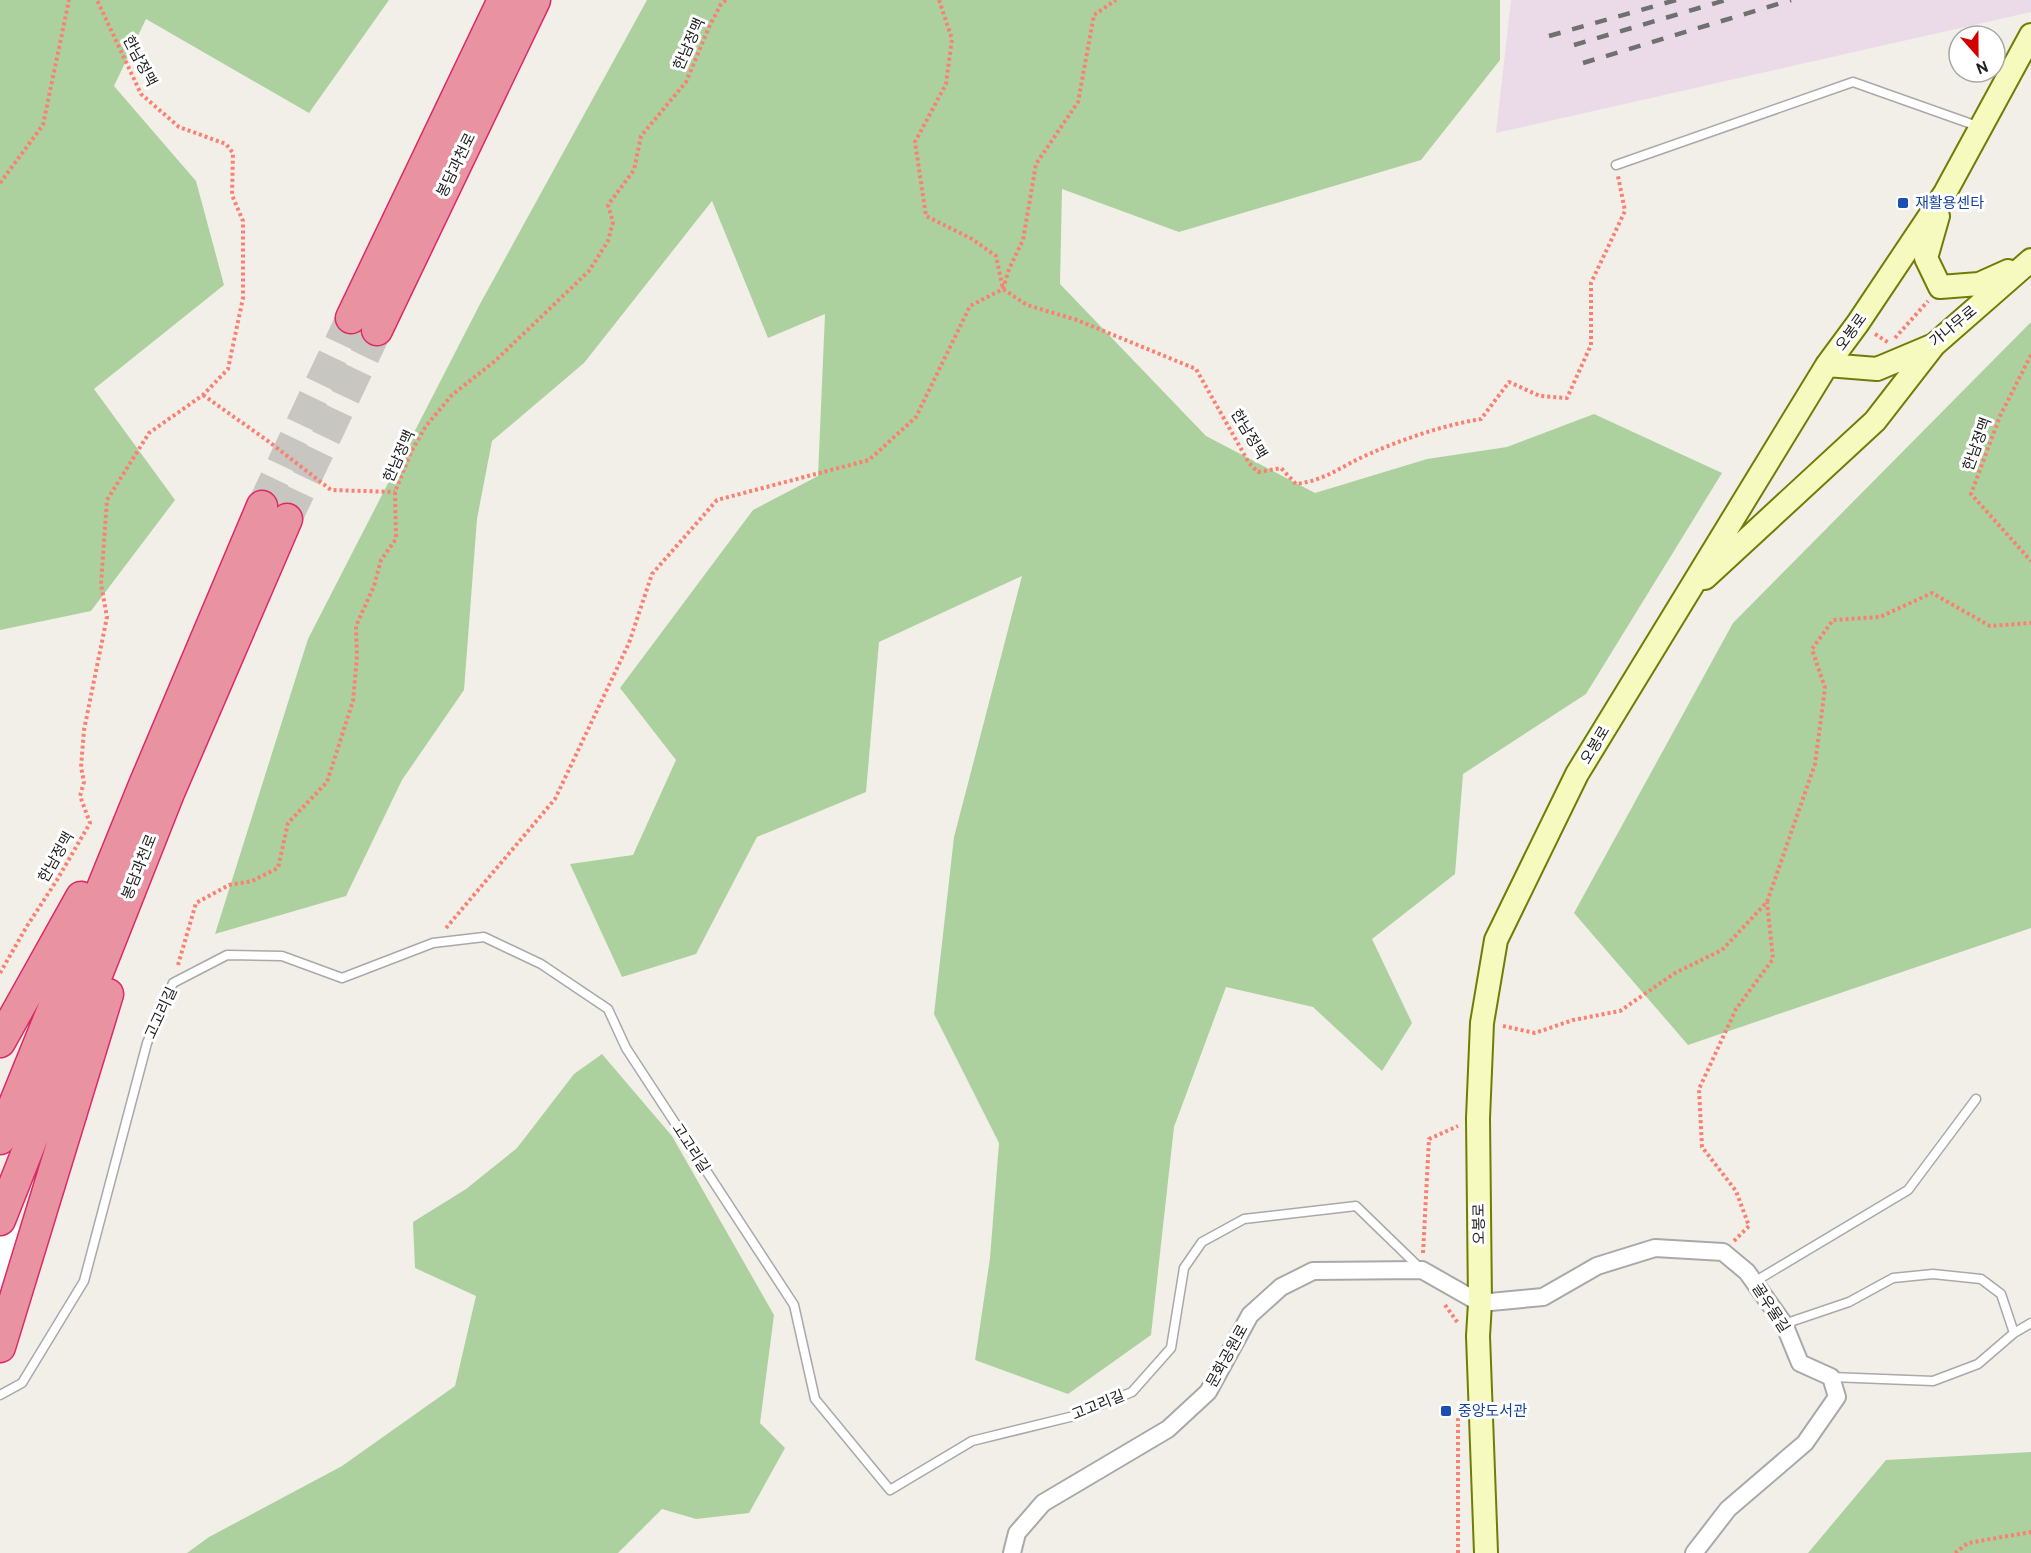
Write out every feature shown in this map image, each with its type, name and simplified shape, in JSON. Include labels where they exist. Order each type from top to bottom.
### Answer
[{"type":"highway","name":"봉담과천로","points":[[503,0],[364,324],[535,0]]},
{"type":"highway","name":"봉담과천로","points":[[0,1139],[156,789],[274,513]]},
{"type":"highway","name":"봉담과천로","points":[[2,1214],[156,789]]},
{"type":"highway","points":[[0,1042],[156,789]]},
{"type":"highway","points":[[0,1347],[30,1252],[156,789]]},
{"type":"street","name":"오봉로","points":[[1486,1553],[1478,1336],[1480,1303],[1478,1118],[1482,1023],[1496,940],[1577,774],[1827,365],[1858,323],[1945,193],[2031,35]]},
{"type":"street","points":[[1945,193],[1926,258],[1940,287],[1979,284],[2030,261]]},
{"type":"street","name":"가나무로","points":[[1827,365],[1877,369],[1934,345],[2030,261]]},
{"type":"street","points":[[1684,598],[1875,420],[1934,345]]},
{"type":"street","points":[[1422,1270],[1480,1303],[1543,1297],[1597,1266],[1654,1248],[1724,1252]]},
{"type":"street","name":"골우물길","points":[[1724,1252],[1747,1272],[1784,1324],[1800,1363],[1831,1377]]},
{"type":"street","name":"문화공원로","points":[[1012,1553],[1017,1533],[1043,1503],[1168,1429],[1208,1392],[1250,1315],[1281,1287],[1313,1271],[1422,1270]]},
{"type":"street","points":[[1694,1553],[1728,1509],[1805,1443],[1837,1397],[1831,1377]]},
{"type":"lane","points":[[1616,165],[1853,82],[1981,127]]},
{"type":"lane","name":"고고리길","points":[[0,1395],[22,1383],[84,1281],[147,1043],[173,983],[227,955],[282,956],[342,978],[433,943],[484,937],[541,964],[608,1009],[626,1048],[794,1305],[815,1399],[890,1490],[972,1441],[1074,1416],[1132,1392],[1171,1348],[1184,1268],[1202,1242],[1244,1219],[1356,1206],[1422,1270]]},
{"type":"lane","points":[[1754,1282],[1908,1190],[1976,1098]]},
{"type":"lane","points":[[1784,1324],[1850,1302],[1893,1278],[1934,1274],[1981,1279],[2001,1294],[2014,1333]]},
{"type":"lane","points":[[1831,1377],[1908,1382],[1933,1381],[1978,1364],[2014,1333],[2031,1323]]},
{"type":"path","points":[[0,183],[43,125],[69,0]]},
{"type":"path","name":"한남정맥","points":[[0,974],[90,823],[80,796],[84,782],[81,767],[84,730],[106,617],[101,584],[107,500],[149,433],[203,394],[228,369],[243,298],[243,221],[232,195],[233,153],[226,144],[179,128],[141,94],[97,0]]},
{"type":"path","name":"한남정맥","points":[[173,983],[196,903],[229,885],[252,881],[278,868],[288,823],[327,782],[353,701],[357,656],[356,626],[374,586],[381,560],[396,539],[395,492],[411,452],[426,426],[452,395],[495,361],[589,271],[608,241],[613,222],[608,205],[634,170],[641,136],[686,82],[709,27],[721,4],[726,0]]},
{"type":"path","points":[[939,0],[952,39],[946,84],[915,142],[926,216],[972,239],[996,256],[1003,289]]},
{"type":"path","points":[[433,943],[555,799],[629,643],[652,574],[717,500],[868,460],[915,417],[970,306],[1003,289],[1009,269],[1023,240],[1036,164],[1078,102],[1094,15],[1116,0]]},
{"type":"path","name":"한남정맥","points":[[1003,289],[1027,305],[1077,320],[1196,369],[1249,463],[1258,472],[1281,468],[1296,484],[1310,482],[1326,477],[1369,454],[1398,443],[1460,423],[1481,419],[1509,382],[1540,396],[1567,398],[1591,345],[1591,283],[1624,211],[1616,165]]},
{"type":"path","name":"한남정맥","points":[[2031,355],[2000,416],[1971,494],[2031,561]]},
{"type":"path","points":[[203,394],[331,490],[395,492]]},
{"type":"path","points":[[1482,1023],[1535,1033],[1572,1020],[1620,1011],[1675,974],[1722,950],[1767,902],[1815,764],[1825,688],[1812,649],[1833,620],[1880,617],[1932,593],[1990,626],[2031,622]]},
{"type":"path","points":[[1724,1252],[1749,1226],[1736,1191],[1702,1147],[1699,1089],[1736,1009],[1773,958],[1767,902]]},
{"type":"path","points":[[1460,1327],[1422,1270],[1429,1139],[1478,1118]]},
{"type":"path","points":[[1458,1409],[1458,1553]]},
{"type":"path","points":[[1955,1553],[1968,1543],[2031,1532]]},
{"type":"shaded area","points":[[1511,0],[2031,0],[2031,12],[1978,24],[1947,24],[1947,31],[1496,133]]},
{"type":"green space","points":[[0,0],[389,0],[309,113],[146,19],[114,86],[196,181],[224,285],[94,389],[175,500],[91,611],[0,630]]},
{"type":"green space","points":[[647,0],[1500,0],[1500,60],[1421,160],[1179,232],[1062,189],[1060,284],[1206,436],[1315,493],[1427,459],[1507,447],[1594,414],[1722,473],[1586,694],[1463,774],[1455,874],[1372,939],[1412,1023],[1382,1071],[1313,1007],[1226,987],[1174,1127],[1151,1335],[1068,1394],[975,1360],[990,1258],[999,1143],[934,1014],[954,837],[1022,576],[879,642],[866,792],[757,837],[696,954],[622,977],[570,864],[633,855],[676,760],[620,688],[753,510],[818,476],[825,314],[768,338],[712,201],[584,363],[492,441],[477,519],[464,690],[402,780],[346,896],[215,934],[308,639],[480,304]]},
{"type":"green space","points":[[2031,322],[2031,928],[1688,1045],[1574,913],[1733,623]]},
{"type":"green space","points":[[602,1054],[672,1136],[774,1315],[760,1423],[785,1448],[749,1513],[696,1519],[662,1509],[618,1553],[187,1553],[209,1537],[342,1466],[455,1386],[476,1296],[415,1268],[413,1222],[466,1189],[517,1148],[574,1074]]},
{"type":"green space","points":[[2031,1452],[2031,1553],[1808,1553],[1886,1460]]},
{"type":"pier","points":[[0,1205],[24,1234],[0,1301]]},
{"type":"tunnel","points":[[262,506],[351,318]]},
{"type":"tunnel","points":[[287,519],[377,330]]},
{"type":"railway","points":[[1549,36],[1676,0]]},
{"type":"railway","points":[[1574,45],[1726,0]]},
{"type":"railway","points":[[1583,63],[1791,0]]},
{"type":"place","name":"재활용센타","points":[[1903,203]]},
{"type":"place","name":"중앙도서관","points":[[1446,1411]]}]
